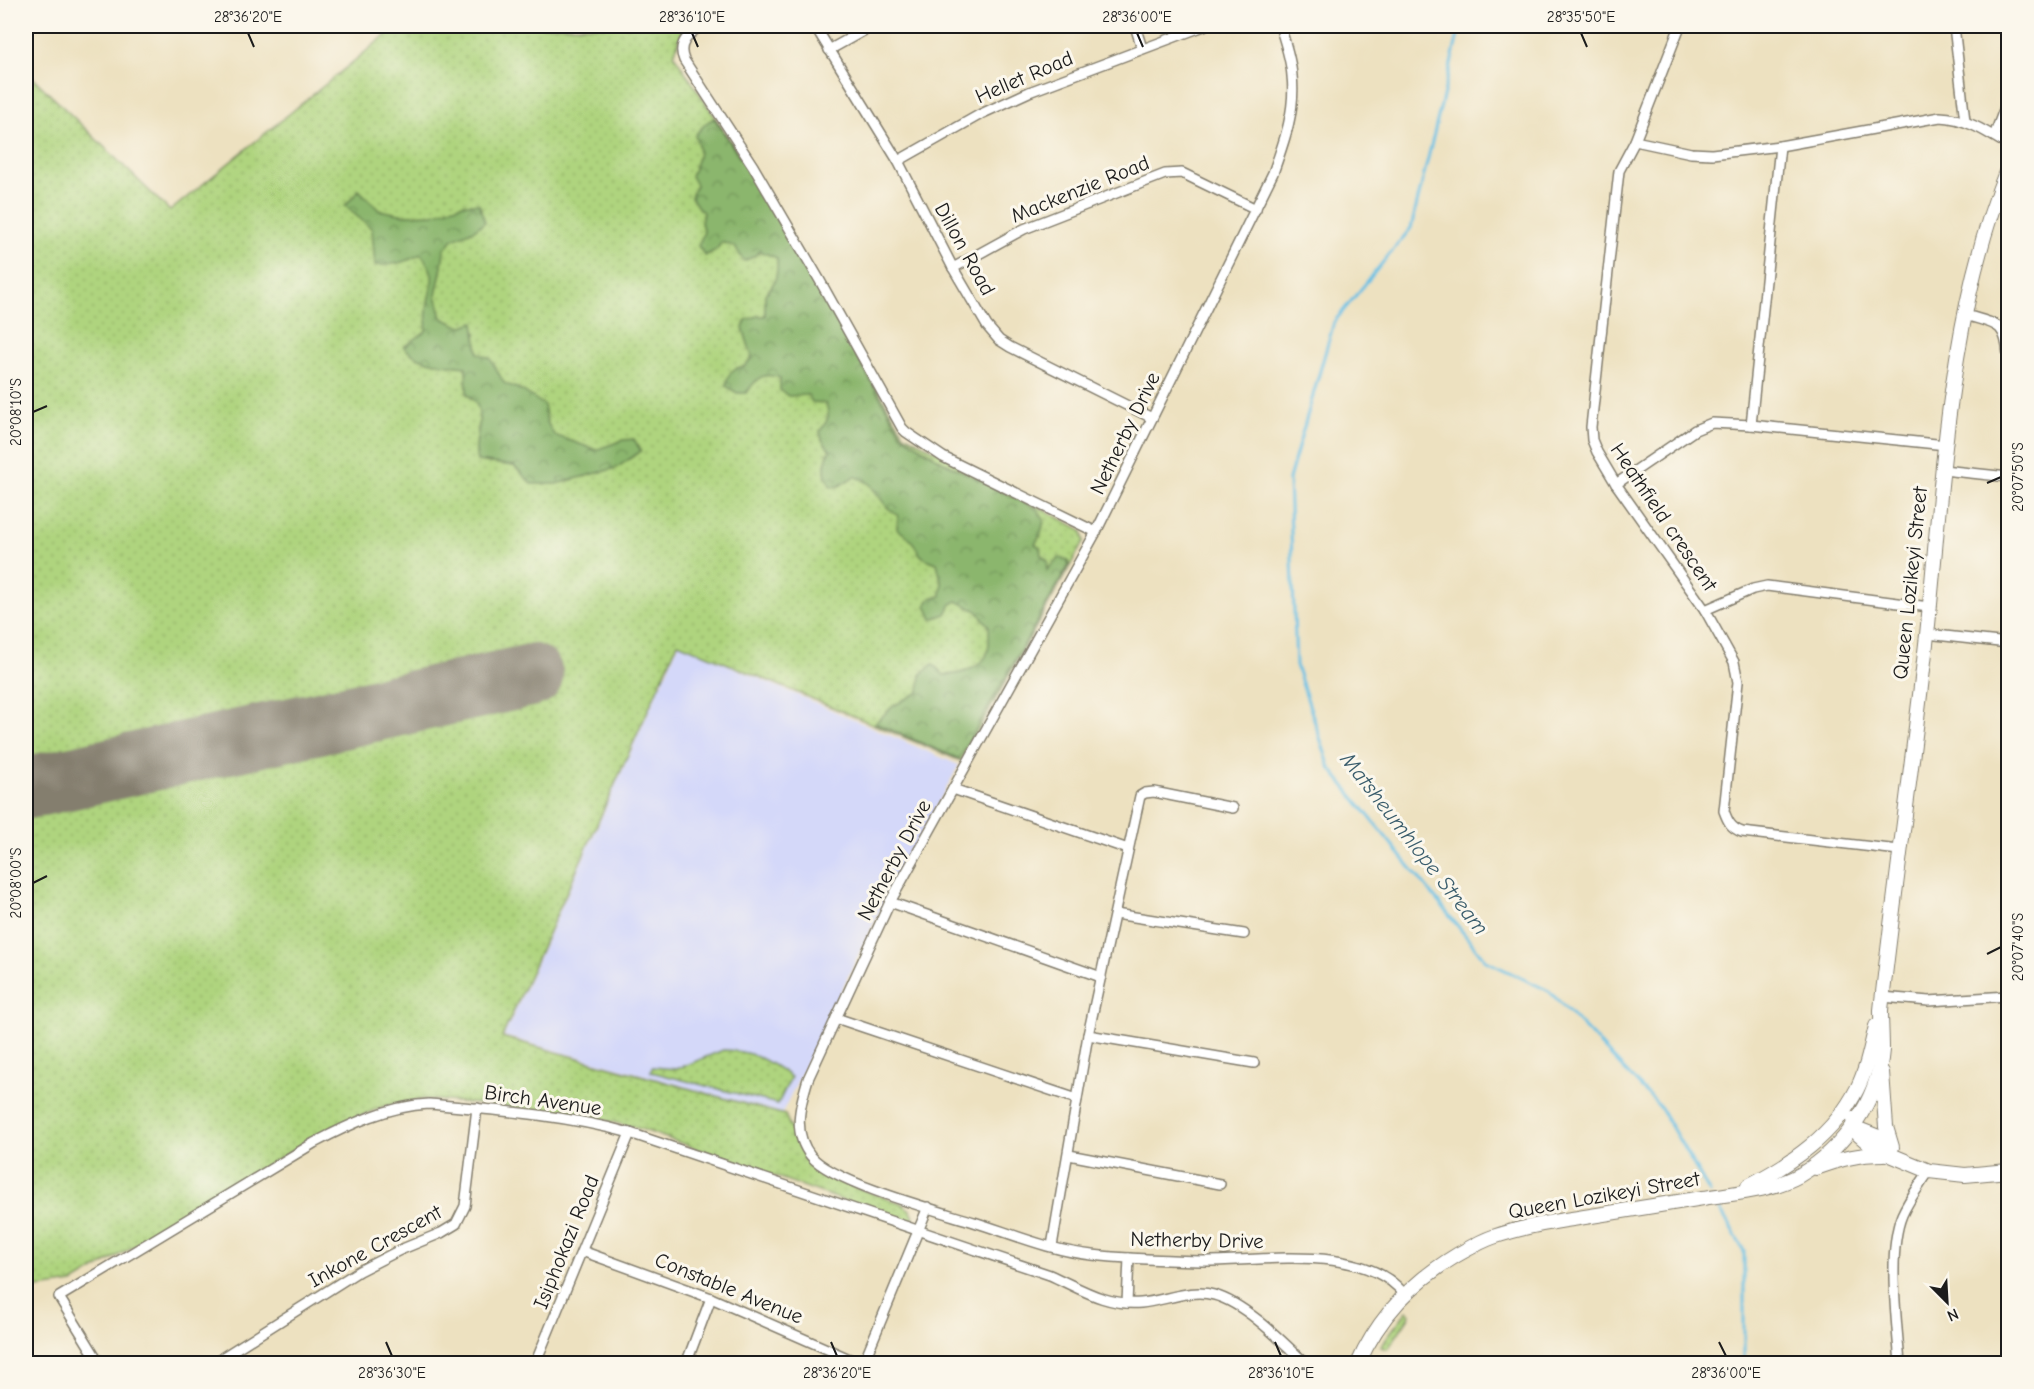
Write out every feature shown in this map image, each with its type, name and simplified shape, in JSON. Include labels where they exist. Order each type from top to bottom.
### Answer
[{"type":"main road","name":"Queen Lozikeyi Street","points":[[1358,1364],[1378,1326],[1404,1294],[1436,1268],[1492,1237],[1555,1222],[1759,1189],[1799,1175],[1826,1154],[1854,1126],[1875,1081],[1882,1052],[1882,1003],[1899,850],[1927,634],[1946,446],[1966,315],[1979,251],[1991,209],[2008,167]]},
{"type":"main road","name":"Queen Lozikeyi Street","points":[[1732,1194],[1779,1170],[1820,1138],[1835,1123],[1858,1088],[1882,1003]]},
{"type":"main road","points":[[1882,1052],[1883,1098],[1892,1153]]},
{"type":"main road","points":[[1858,1088],[1853,1119],[1854,1126],[1865,1142],[1929,1171],[1965,1175],[2008,1171]]},
{"type":"main road","points":[[1820,1138],[1854,1126]]},
{"type":"main road","points":[[1799,1175],[1843,1158],[1863,1154],[1892,1153]]},
{"type":"street","points":[[700,26],[688,35],[682,45],[681,53],[684,60],[753,166],[902,428],[943,457],[1096,532]]},
{"type":"street","name":"Dillon Road","points":[[815,26],[898,161],[953,268],[987,326],[999,340],[1152,418]]},
{"type":"street","points":[[829,50],[872,26]]},
{"type":"street","points":[[1135,26],[1142,48]]},
{"type":"street","name":"Hellet Road","points":[[898,161],[981,114],[1010,101],[1142,48],[1204,26]]},
{"type":"street","name":"Netherby Drive","points":[[1280,26],[1293,77],[1290,116],[1283,146],[1256,209],[1096,532],[890,902],[808,1079],[798,1116],[805,1146],[817,1162],[833,1173],[928,1208],[1052,1246],[1090,1255],[1129,1258],[1202,1261],[1334,1259],[1360,1266],[1382,1276],[1395,1283],[1404,1294]]},
{"type":"street","name":"Heathfield crescent","points":[[1680,26],[1635,141],[1619,171],[1591,428],[1592,440],[1616,484],[1705,610],[1734,662],[1738,682],[1724,811],[1729,824],[1742,832],[1899,850]]},
{"type":"street","points":[[1954,26],[1965,121]]},
{"type":"street","points":[[1994,136],[2008,99]]},
{"type":"street","points":[[1635,141],[1691,153],[1712,153],[1780,146],[1940,117],[1954,117],[2008,145]]},
{"type":"street","points":[[1750,425],[1780,146]]},
{"type":"street","name":"Mackenzie Road","points":[[953,268],[1024,229],[1127,187],[1174,172],[1182,173],[1256,209]]},
{"type":"street","points":[[1966,315],[1998,326],[2005,333],[2008,355]]},
{"type":"street","points":[[1616,484],[1704,425],[1712,423],[1946,446]]},
{"type":"street","points":[[1943,470],[2008,477]]},
{"type":"street","points":[[1705,610],[1753,589],[1767,586],[1929,607]]},
{"type":"street","points":[[1927,634],[2008,643]]},
{"type":"street","points":[[952,789],[1128,849]]},
{"type":"street","points":[[1052,1246],[1088,1035],[1142,794],[1154,792],[1233,808]]},
{"type":"street","points":[[890,902],[1101,977]]},
{"type":"street","points":[[1116,914],[1244,934]]},
{"type":"street","points":[[1882,1003],[2008,996]]},
{"type":"street","points":[[836,1018],[1077,1099]]},
{"type":"street","points":[[1088,1035],[1254,1063]]},
{"type":"street","name":"Birch Avenue","points":[[100,1364],[59,1297],[346,1126],[386,1111],[429,1104],[563,1118],[596,1124],[1050,1275],[1112,1303],[1143,1303],[1190,1294],[1212,1294],[1244,1309],[1306,1364]]},
{"type":"street","name":"Inkone Crescent","points":[[213,1364],[359,1271],[456,1224],[465,1206],[477,1108]]},
{"type":"street","name":"Isiphokazi Road","points":[[535,1364],[630,1134]]},
{"type":"street","points":[[1069,1155],[1220,1184]]},
{"type":"street","points":[[1900,1364],[1894,1257],[1896,1235],[1902,1214],[1929,1171]]},
{"type":"street","points":[[862,1364],[928,1208]]},
{"type":"street","name":"Constable Avenue","points":[[582,1251],[711,1298],[862,1364]]},
{"type":"street","points":[[1127,1304],[1129,1258]]},
{"type":"street","points":[[686,1364],[711,1298]]},
{"type":"shaded area","points":[[679,644],[959,765],[885,900],[782,1113],[504,1036]]},
{"type":"green space","points":[[397,26],[692,26],[681,34],[674,55],[748,167],[904,434],[1082,532],[1084,541],[961,761],[678,643],[502,1037],[785,1115],[804,1159],[822,1176],[901,1203],[910,1210],[914,1217],[911,1222],[907,1223],[641,1129],[575,1113],[425,1099],[384,1106],[323,1132],[73,1283],[26,1290],[26,71],[170,211]]},
{"type":"green space","points":[[714,118],[747,168],[902,435],[940,460],[1037,509],[1044,520],[1041,534],[1035,544],[1040,547],[1041,555],[1048,561],[1047,570],[1059,558],[1068,560],[1069,565],[959,759],[875,723],[893,706],[919,692],[921,674],[933,664],[944,675],[964,672],[982,662],[989,647],[989,626],[977,611],[957,601],[951,604],[946,614],[932,619],[926,605],[931,598],[941,596],[942,584],[937,563],[924,558],[908,537],[897,529],[898,516],[887,507],[869,483],[855,476],[839,486],[831,487],[825,469],[830,450],[822,440],[820,431],[828,418],[825,403],[812,402],[808,395],[788,396],[780,390],[780,378],[769,375],[760,378],[746,393],[737,393],[726,386],[731,372],[745,366],[752,357],[743,328],[746,320],[765,316],[765,294],[776,278],[777,258],[759,251],[755,256],[744,261],[735,247],[722,242],[716,250],[705,256],[698,246],[704,232],[701,223],[703,212],[691,197],[696,185],[691,176],[699,152],[695,135]]},
{"type":"green space","points":[[359,190],[379,210],[405,215],[433,214],[463,204],[479,204],[485,222],[474,230],[453,239],[444,250],[436,295],[442,318],[461,327],[474,322],[478,353],[490,358],[504,383],[523,391],[544,405],[547,422],[554,435],[596,450],[623,440],[634,439],[641,451],[616,468],[556,484],[532,484],[514,466],[477,461],[479,412],[476,404],[467,394],[466,367],[425,360],[410,353],[404,347],[426,331],[427,306],[432,282],[430,267],[421,254],[399,263],[375,265],[372,229],[345,206]]},
{"type":"green space","points":[[723,1050],[751,1054],[791,1077],[778,1104],[651,1072],[652,1067],[677,1069]]},
{"type":"green space","points":[[1407,1311],[1410,1314],[1409,1317],[1388,1349],[1381,1347],[1387,1337]]},
{"type":"waterway","name":"Matsheumhlope Stream","points":[[1463,26],[1459,31],[1411,228],[1334,322],[1289,479],[1296,665],[1330,768],[1486,961],[1549,991],[1660,1107],[1710,1193]]},
{"type":"waterway","name":"Matsheumhlope Stream","points":[[1715,1201],[1744,1251],[1744,1364]]},
{"type":"runway","points":[[26,788],[532,675]]}]
